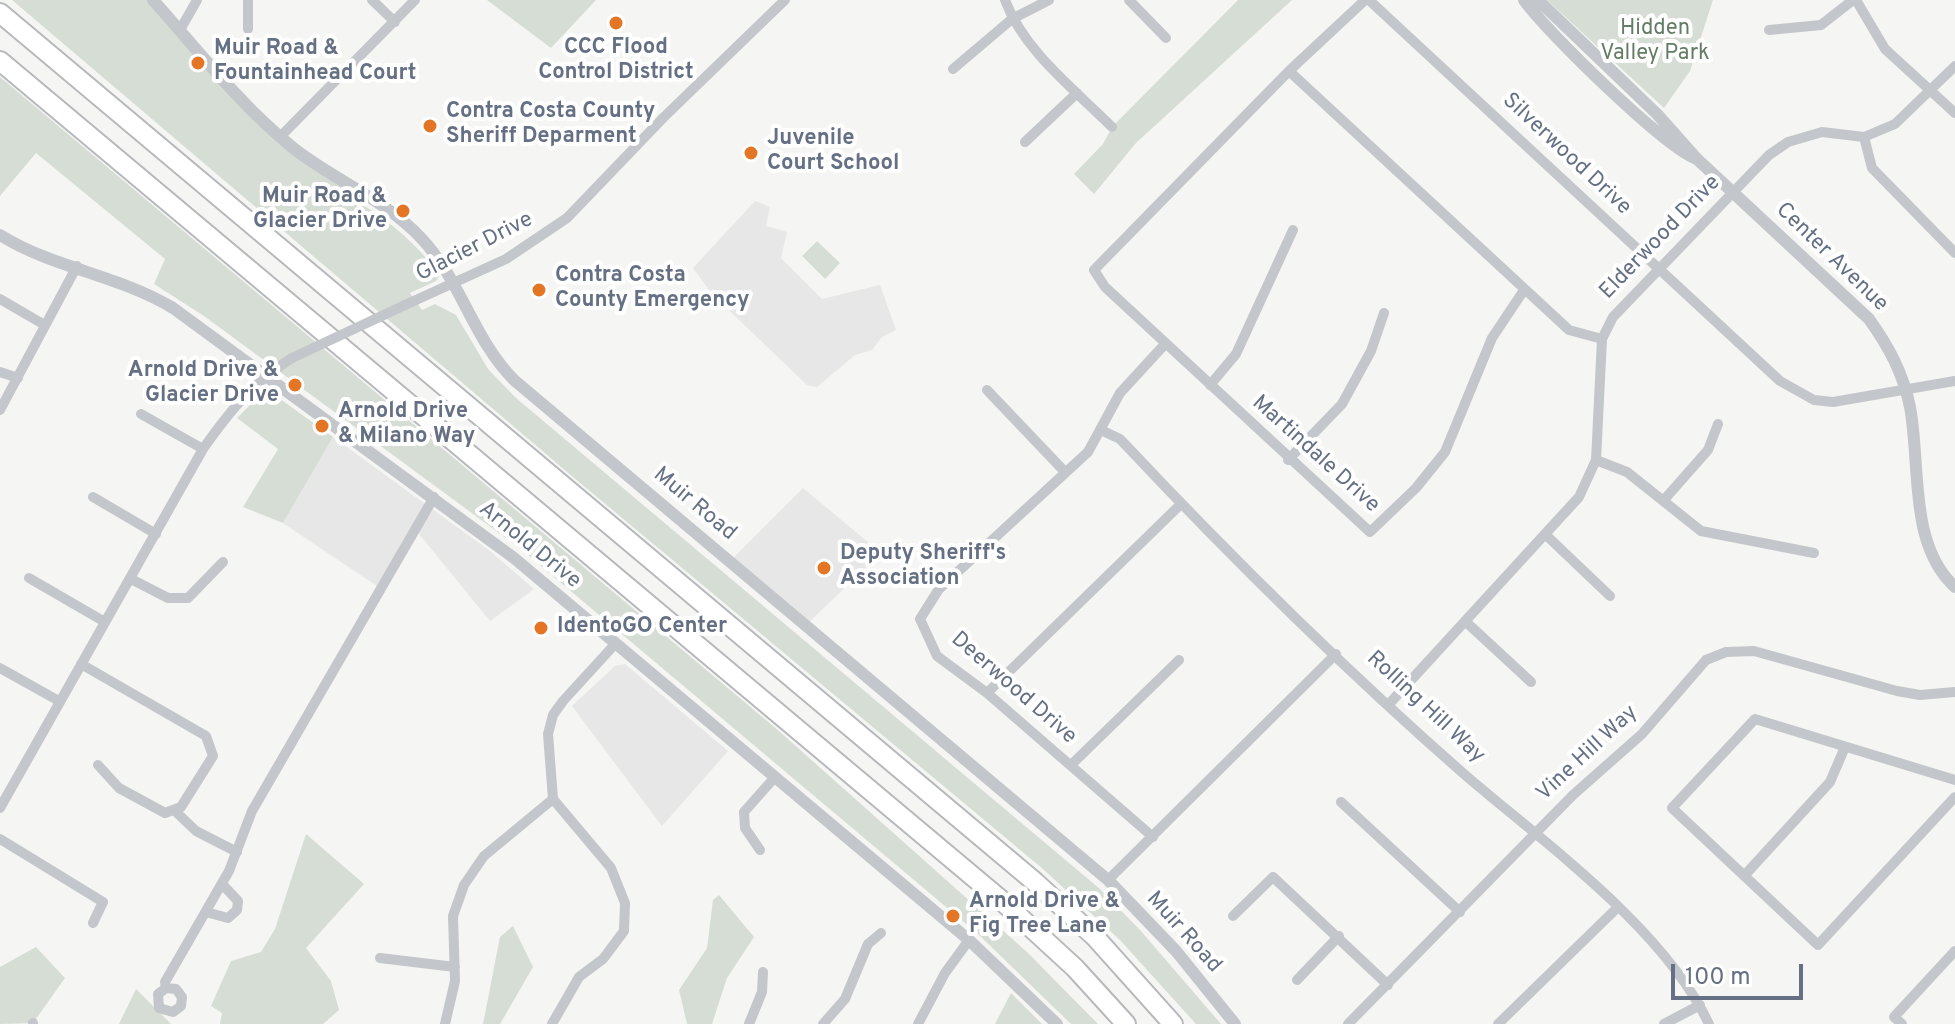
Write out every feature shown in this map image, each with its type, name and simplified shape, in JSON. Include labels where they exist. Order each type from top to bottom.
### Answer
[{"type":"highway","points":[[0,13],[1035,882],[1095,937],[1173,1024]]},
{"type":"highway","points":[[0,61],[1001,900],[1075,968],[1126,1024]]},
{"type":"street","name":"Muir Road","points":[[153,0],[280,137],[423,239],[452,282],[490,353],[514,380],[1108,880],[1176,951],[1235,1024]]},
{"type":"street","points":[[180,30],[197,0]]},
{"type":"street","points":[[248,0],[248,29]]},
{"type":"street","points":[[372,0],[395,22]]},
{"type":"street","points":[[280,137],[415,0]]},
{"type":"street","name":"Glacier Drive","points":[[0,808],[203,449],[229,412],[266,374],[292,358],[517,252],[567,218],[664,117],[785,0]]},
{"type":"street","points":[[1005,0],[1012,19],[1038,53],[1112,127]]},
{"type":"street","points":[[953,69],[1012,19],[1049,0]]},
{"type":"street","points":[[1129,0],[1166,38]]},
{"type":"street","points":[[1367,0],[1289,71],[1569,330],[1602,339],[1596,460],[1579,497],[1547,536],[1390,703]]},
{"type":"street","name":"Silverwood Drive","points":[[1367,0],[1780,381],[1814,400],[1833,402],[1955,381]]},
{"type":"street","name":"Center Avenue","points":[[1524,0],[1542,23],[1649,123],[1684,154],[1697,159]]},
{"type":"street","name":"Center Avenue","points":[[1538,0],[1657,114],[1697,159],[1869,319],[1896,360],[1905,390],[1931,557],[1955,587]]},
{"type":"street","points":[[1769,30],[1821,25],[1855,0],[1885,49],[1955,113]]},
{"type":"street","points":[[1955,66],[1895,124],[1864,137],[1872,168],[1955,253]]},
{"type":"street","name":"Martindale Drive","points":[[1289,71],[1094,270],[1105,287],[1165,344],[1370,532],[1416,488],[1445,452],[1492,338],[1524,290]]},
{"type":"street","points":[[1025,142],[1077,93]]},
{"type":"street","name":"Elderwood Drive","points":[[1602,339],[1613,317],[1769,155],[1788,142],[1822,132],[1864,137]]},
{"type":"street","points":[[1210,385],[1236,354],[1293,230]]},
{"type":"street","name":"Arnold Drive","points":[[0,235],[28,250],[151,295],[266,374],[434,497],[616,643],[969,940],[1057,1024]]},
{"type":"street","points":[[0,410],[43,324],[77,266]]},
{"type":"street","points":[[0,299],[43,324]]},
{"type":"street","points":[[1288,460],[1342,404],[1371,351],[1384,313]]},
{"type":"street","name":"Deerwood Drive","points":[[1153,837],[987,693],[937,656],[920,619],[939,589],[1088,452],[1103,431],[1120,393],[1165,344]]},
{"type":"street","points":[[0,372],[18,378]]},
{"type":"street","points":[[987,390],[1065,472]]},
{"type":"street","points":[[141,414],[203,449]]},
{"type":"street","points":[[1663,501],[1708,450],[1718,424]]},
{"type":"street","name":"Rolling Hill Way","points":[[1103,431],[1120,439],[1181,504],[1336,654],[1617,908],[1669,960],[1700,1005],[1709,1024]]},
{"type":"street","points":[[1596,460],[1627,472],[1701,531],[1814,553]]},
{"type":"street","points":[[93,497],[156,534]]},
{"type":"street","points":[[166,988],[165,982],[222,884],[252,811],[434,497]]},
{"type":"street","points":[[987,693],[1181,504]]},
{"type":"street","points":[[1547,536],[1610,596]]},
{"type":"street","points":[[131,579],[168,598],[188,598],[223,562]]},
{"type":"street","points":[[29,578],[105,622]]},
{"type":"street","points":[[1465,621],[1531,682]]},
{"type":"street","points":[[552,1024],[579,977],[603,959],[624,931],[625,903],[611,868],[553,799],[548,734],[553,715],[616,643]]},
{"type":"street","name":"Vine Hill Way","points":[[1348,1024],[1534,833],[1642,734],[1706,660],[1726,652],[1754,651],[1920,695],[1955,692]]},
{"type":"street","points":[[1108,880],[1336,654]]},
{"type":"street","points":[[1071,765],[1179,660]]},
{"type":"street","points":[[81,664],[206,736],[213,756],[181,807],[165,813],[119,788],[98,765]]},
{"type":"street","points":[[0,668],[59,701]]},
{"type":"street","points":[[1955,780],[1755,719],[1672,808],[1818,945],[1955,797]]},
{"type":"street","points":[[1744,876],[1830,782],[1845,747]]},
{"type":"street","points":[[760,850],[745,828],[744,812],[775,777]]},
{"type":"street","points":[[445,1024],[455,967],[453,916],[468,878],[484,856],[553,799]]},
{"type":"street","points":[[1341,802],[1460,912]]},
{"type":"street","points":[[174,810],[196,831],[237,852]]},
{"type":"street","points":[[0,839],[103,902],[93,923]]},
{"type":"street","points":[[1233,916],[1273,877],[1388,985]]},
{"type":"street","points":[[206,912],[228,918],[237,910],[238,901],[222,884]]},
{"type":"street","points":[[1498,1024],[1617,908]]},
{"type":"street","points":[[823,1024],[845,999],[868,944],[881,933]]},
{"type":"street","points":[[1297,980],[1339,936]]},
{"type":"street","points":[[918,1024],[945,973],[969,940]]},
{"type":"street","points":[[1898,1020],[1955,951]]},
{"type":"street","points":[[380,958],[455,967]]},
{"type":"street","points":[[749,1024],[762,992],[763,972]]},
{"type":"street","points":[[1664,1024],[1700,1005]]},
{"type":"shaded area","points":[[755,201],[770,207],[766,226],[787,232],[781,258],[822,299],[880,285],[896,330],[882,337],[872,350],[855,355],[817,387],[807,385],[712,294],[693,268]]},
{"type":"shaded area","points":[[333,437],[490,551],[534,589],[490,621],[415,529],[380,588],[283,523]]},
{"type":"shaded area","points":[[803,488],[881,553],[806,625],[730,561]]},
{"type":"shaded area","points":[[625,664],[728,751],[662,826],[572,706],[615,666]]},
{"type":"green space","points":[[12,0],[153,0],[280,137],[355,190],[351,198],[400,232],[430,263],[440,275],[436,281],[410,293],[422,310],[435,304],[456,315],[488,369],[516,398],[1100,889],[1140,930],[1221,1024],[1196,1024],[1120,940],[1043,869],[573,477]]},
{"type":"green space","points":[[487,0],[596,0],[551,48]]},
{"type":"green space","points":[[1238,0],[1292,0],[1136,143],[1094,194],[1074,174],[1103,144],[1112,127]]},
{"type":"green space","name":"Hidden Valley Park","points":[[1547,0],[1713,0],[1690,71],[1664,108]]},
{"type":"green space","points":[[0,77],[779,731],[1027,952],[1098,1024],[1071,1024],[977,933],[522,550],[204,316],[154,284],[165,259],[36,153],[0,196]]},
{"type":"green space","points":[[817,241],[840,263],[825,279],[802,256]]},
{"type":"green space","points":[[264,391],[269,391],[333,437],[283,523],[243,507],[278,449],[237,418]]},
{"type":"green space","points":[[306,834],[364,884],[306,948],[331,981],[339,1010],[323,1024],[220,1024],[222,1013],[211,1006],[231,961],[261,952],[275,929]]},
{"type":"green space","points":[[719,895],[754,937],[727,978],[712,1024],[687,1024],[679,990],[707,948],[713,900]]},
{"type":"green space","points":[[513,926],[533,967],[500,1024],[483,1024],[500,937]]},
{"type":"green space","points":[[36,947],[65,978],[33,1023],[0,1024],[0,967]]},
{"type":"green space","points":[[136,989],[171,1024],[119,1024]]},
{"type":"green space","points":[[1011,993],[1042,1024],[995,1024]]},
{"type":"place","name":"CCC Flood Control District","points":[[616,23]]},
{"type":"place","name":"Muir Road & Fountainhead Court","points":[[198,63]]},
{"type":"place","name":"Contra Costa County Sheriff Deparment","points":[[430,126]]},
{"type":"place","name":"Juvenile Court School","points":[[751,153]]},
{"type":"place","name":"Muir Road & Glacier Drive","points":[[403,211]]},
{"type":"place","name":"Contra Costa County Emergency","points":[[539,290]]},
{"type":"place","name":"Arnold Drive & Glacier Drive","points":[[295,385]]},
{"type":"place","name":"Arnold Drive & Milano Way","points":[[322,426]]},
{"type":"place","name":"Deputy Sheriff's Association","points":[[824,568]]},
{"type":"place","name":"IdentoGO Center","points":[[541,628]]},
{"type":"place","name":"Arnold Drive & Fig Tree Lane","points":[[953,916]]}]
